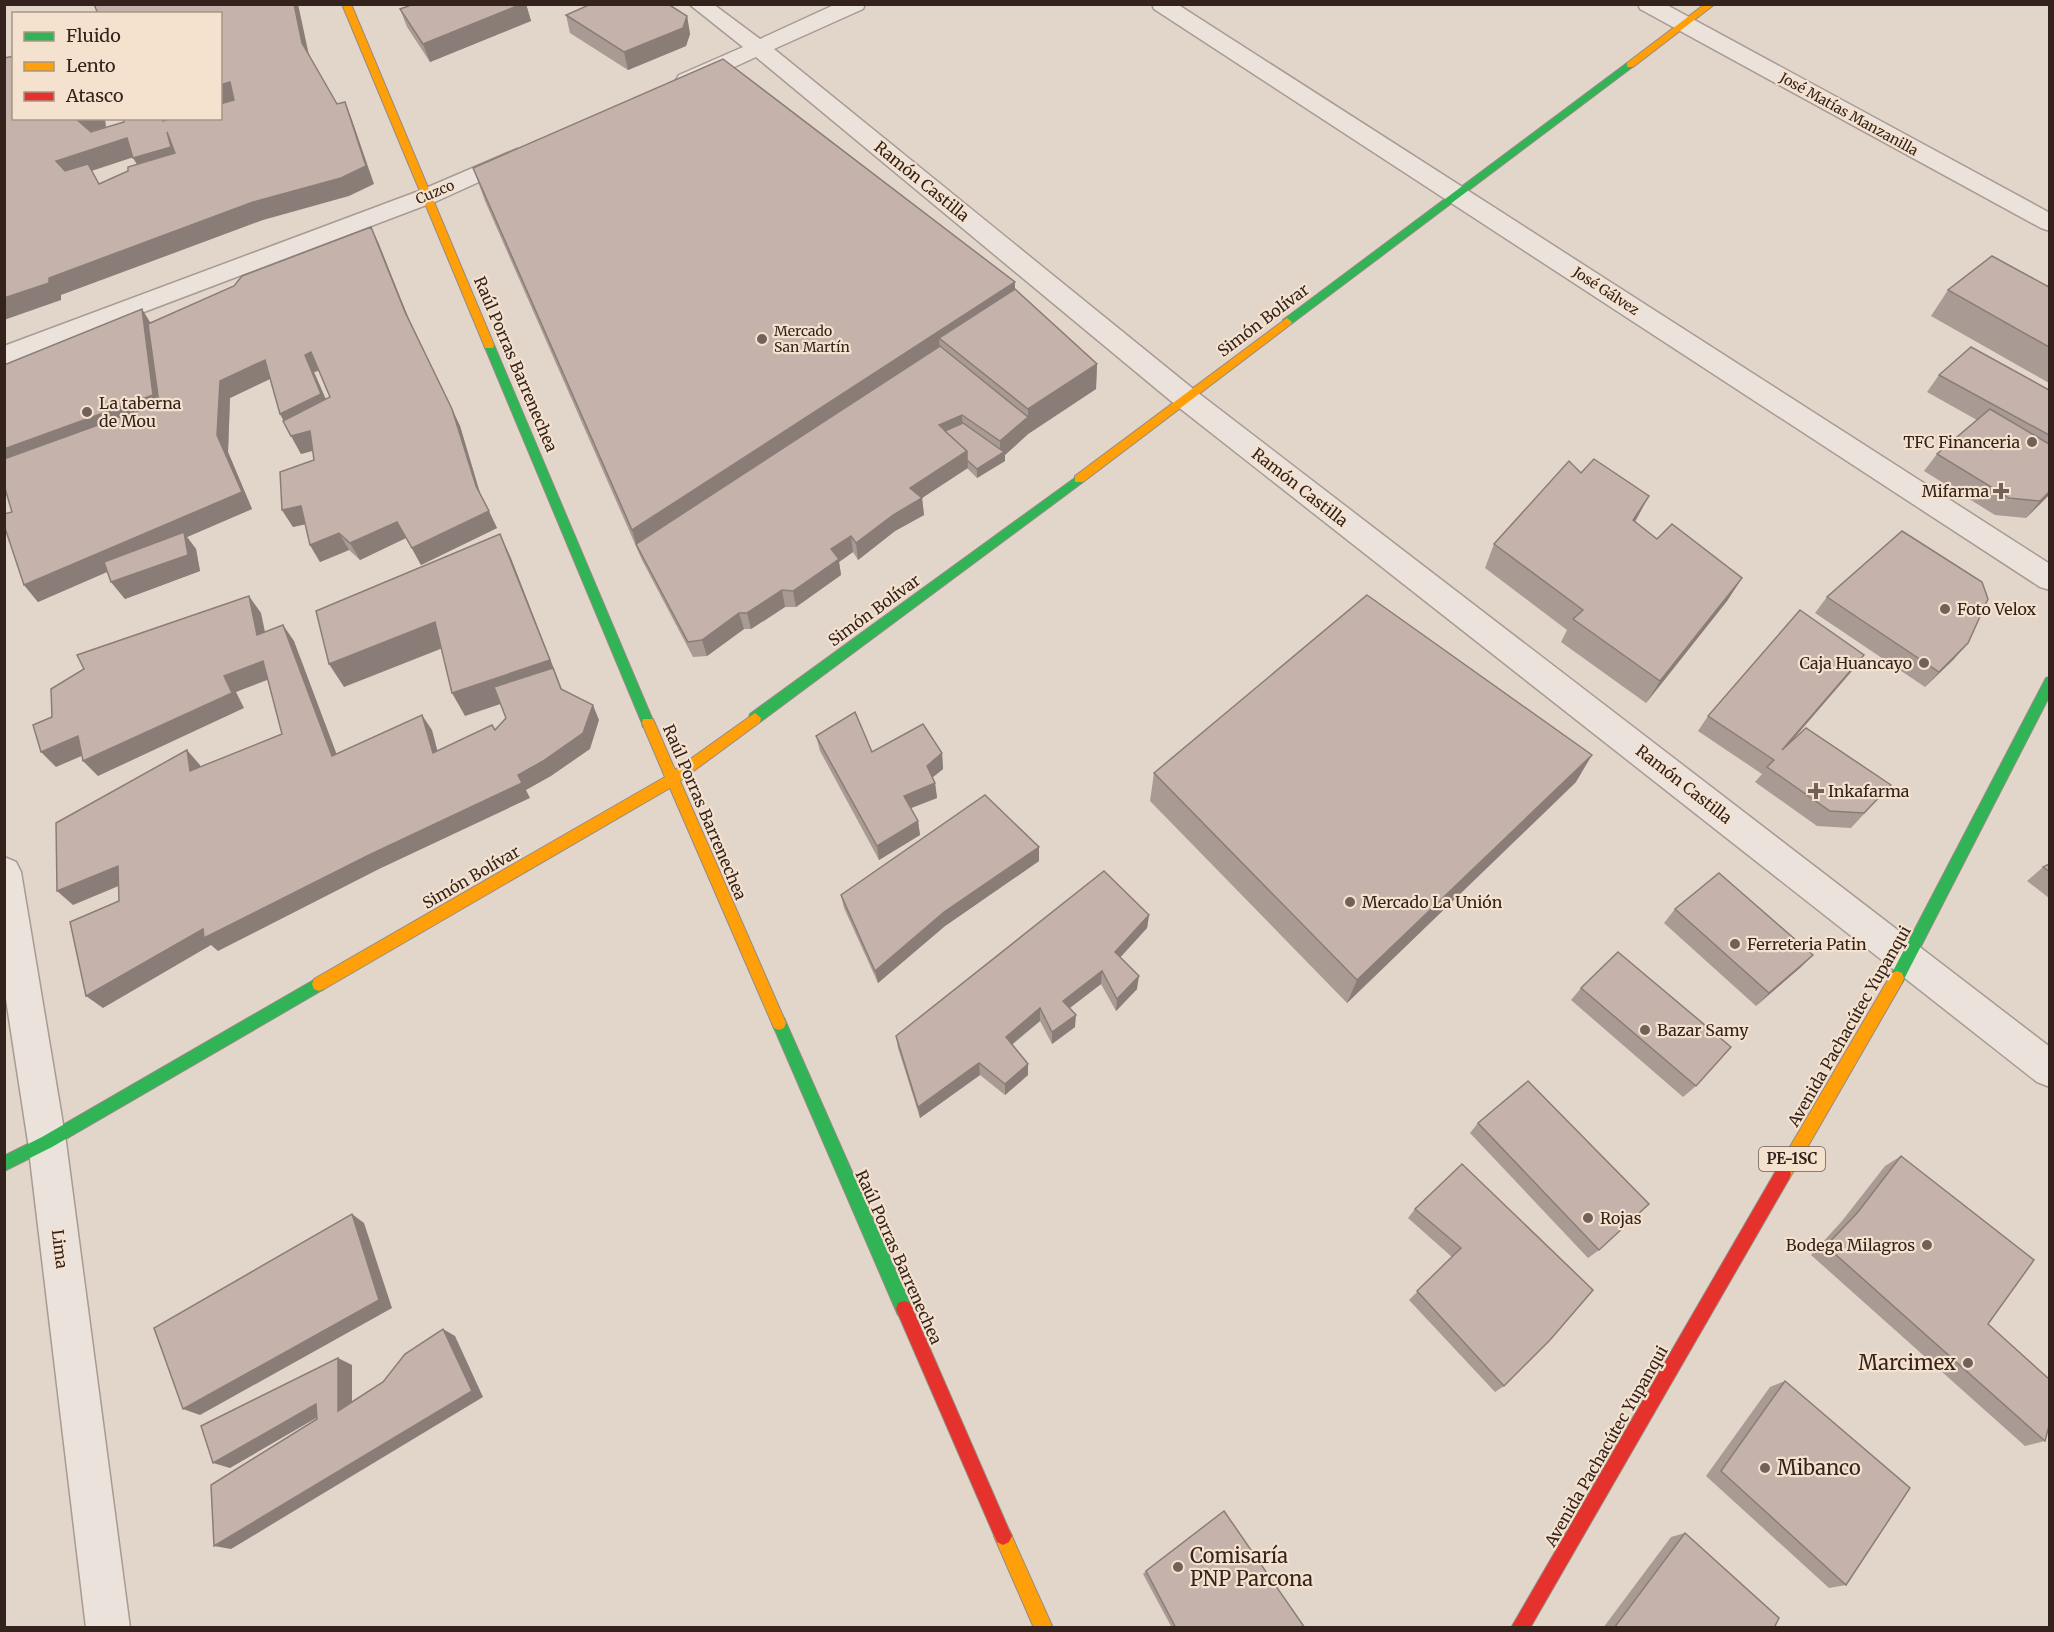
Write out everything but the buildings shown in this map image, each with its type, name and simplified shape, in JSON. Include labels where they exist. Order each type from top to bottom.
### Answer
[{"type":"street","name":"Raúl Porras Barrenechea","points":[[346,4],[672,780],[1044,1628]]},
{"type":"street","name":"Ramón Castilla","points":[[699,4],[759,48],[1187,399],[2049,1070]]},
{"type":"street","points":[[663,91],[855,4]]},
{"type":"street","name":"José Gálvez","points":[[1162,4],[2049,579]]},
{"type":"street","name":"José Matías Manzanilla","points":[[1648,4],[2049,223]]},
{"type":"street","name":"Simón Bolívar","points":[[4,1164],[47,1142],[672,780],[1187,399],[1711,4]]},
{"type":"street","name":"Cuzco","points":[[4,356],[428,196],[535,148]]},
{"type":"street","name":"Avenida Pachacútec Yupanqui","points":[[1520,1628],[1908,959],[2049,682]]},
{"type":"street","name":"Lima","points":[[4,872],[47,1142],[108,1628]]},
{"type":"traffic: fast","points":[[1287,322],[1630,65]]},
{"type":"traffic: fast","points":[[489,345],[648,723]]},
{"type":"traffic: fast","points":[[755,718],[1079,479]]},
{"type":"traffic: fast","points":[[1897,978],[2050,682]]},
{"type":"traffic: fast","points":[[4,1164],[47,1142],[319,984]]},
{"type":"traffic: fast","points":[[779,1023],[904,1309]]},
{"type":"traffic: slow","points":[[346,4],[489,345]]},
{"type":"traffic: slow","points":[[1630,65],[1711,4]]},
{"type":"traffic: slow","points":[[1079,479],[1287,322]]},
{"type":"traffic: slow","points":[[319,984],[672,780],[755,718]]},
{"type":"traffic: slow","points":[[648,723],[779,1023]]},
{"type":"traffic: slow","points":[[1783,1174],[1897,978]]},
{"type":"traffic: slow","points":[[1003,1536],[1044,1628]]},
{"type":"traffic: jam","points":[[1520,1628],[1783,1174]]},
{"type":"traffic: jam","points":[[904,1309],[1003,1536]]},
{"type":"place","name":"Mercado San Martín","points":[[762,339]]},
{"type":"place","name":"La taberna de Mou","points":[[87,412]]},
{"type":"place","name":"TFC Financeria","points":[[2032,442]]},
{"type":"place","name":"Mifarma","points":[[2001,491]]},
{"type":"place","name":"Foto Velox","points":[[1945,609]]},
{"type":"place","name":"Caja Huancayo","points":[[1924,663]]},
{"type":"place","name":"Inkafarma","points":[[1816,791]]},
{"type":"place","name":"Mercado La Unión","points":[[1350,902]]},
{"type":"place","name":"Ferreteria Patin","points":[[1735,944]]},
{"type":"place","name":"Bazar Samy","points":[[1645,1030]]},
{"type":"place","name":"Rojas","points":[[1588,1218]]},
{"type":"place","name":"Bodega Milagros","points":[[1927,1245]]},
{"type":"place","name":"Marcimex","points":[[1968,1363]]},
{"type":"place","name":"Mibanco","points":[[1765,1468]]},
{"type":"place","name":"Comisaría PNP Parcona","points":[[1178,1567]]}]
